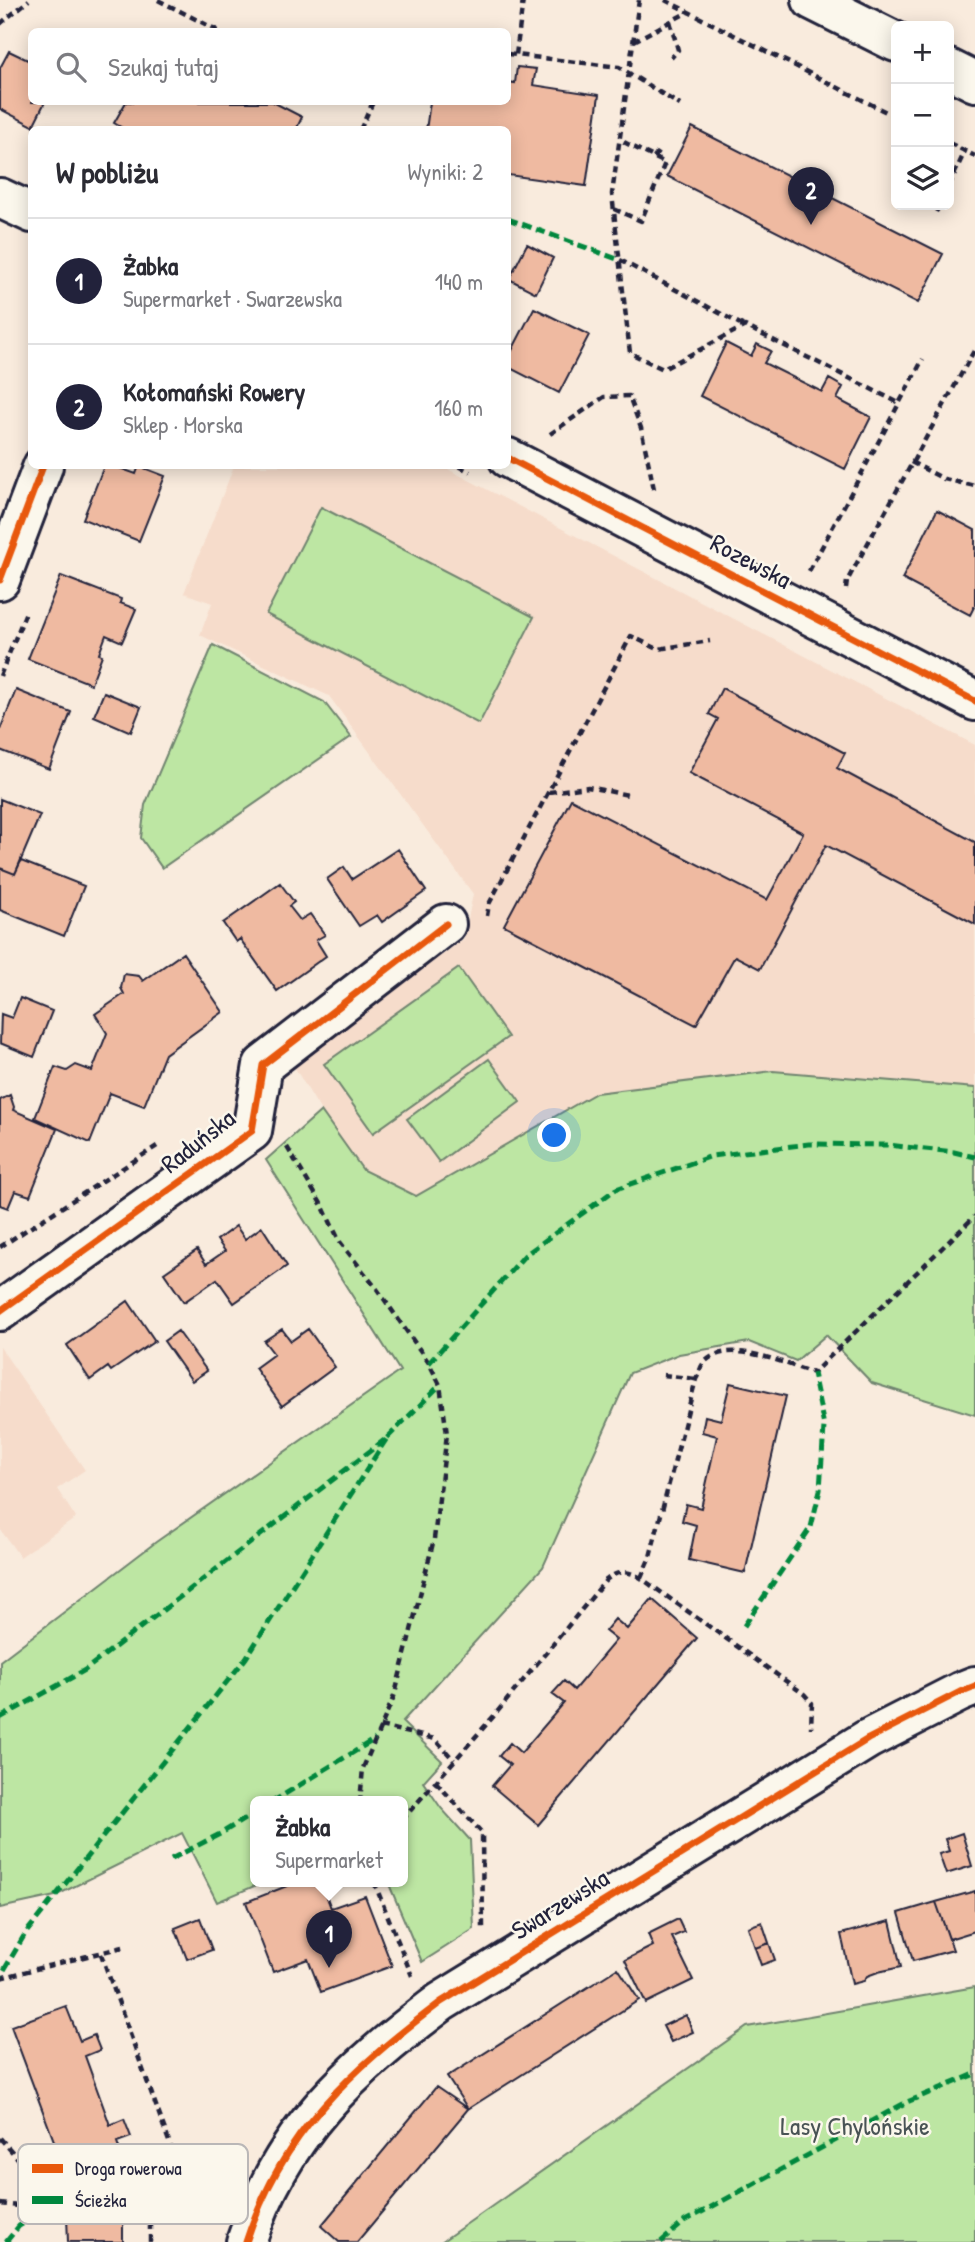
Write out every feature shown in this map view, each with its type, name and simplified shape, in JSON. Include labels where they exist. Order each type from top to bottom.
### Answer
[{"type":"street","points":[[812,0],[891,40]]},
{"type":"street","points":[[954,72],[975,82]]},
{"type":"street","points":[[0,198],[28,212]]},
{"type":"street","name":"Rozewska","points":[[511,460],[975,701]]},
{"type":"street","points":[[0,580],[42,469]]},
{"type":"street","name":"Raduńska","points":[[0,1311],[252,1131],[263,1065],[446,924]]},
{"type":"street","name":"Swarzewska","points":[[246,2242],[258,2206],[287,2152],[323,2104],[388,2042],[453,1995],[856,1746],[975,1686]]},
{"type":"path","points":[[0,24],[29,0]]},
{"type":"path","points":[[158,0],[213,28]]},
{"type":"path","points":[[516,55],[523,0]]},
{"type":"path","points":[[639,0],[612,194],[630,353],[663,369],[745,326]]},
{"type":"path","points":[[665,0],[891,114]]},
{"type":"path","points":[[634,41],[688,12]]},
{"type":"path","points":[[670,21],[678,50],[671,58]]},
{"type":"path","points":[[511,54],[619,67],[680,105]]},
{"type":"path","points":[[362,126],[372,105]]},
{"type":"path","points":[[614,209],[641,221],[665,163],[620,140]]},
{"type":"path","points":[[954,146],[975,156]]},
{"type":"path","points":[[654,158],[660,149]]},
{"type":"path","points":[[954,175],[965,151]]},
{"type":"path","points":[[620,260],[899,403]]},
{"type":"path","points":[[836,588],[845,593],[847,581],[975,349]]},
{"type":"path","points":[[817,579],[808,574],[923,359]]},
{"type":"path","points":[[543,438],[604,397],[629,396],[640,428],[655,495]]},
{"type":"path","points":[[911,462],[944,479],[975,486]]},
{"type":"path","points":[[485,928],[489,904],[631,636],[658,649],[710,641]]},
{"type":"path","points":[[548,793],[588,786],[628,794]]},
{"type":"path","points":[[282,1139],[323,1207],[340,1242],[429,1363],[440,1385],[447,1434],[434,1539],[395,1694],[363,1768],[361,1796]]},
{"type":"path","points":[[641,1578],[650,1557],[696,1380],[704,1363],[722,1353],[744,1351],[813,1373],[975,1216]]},
{"type":"path","points":[[663,1375],[696,1380]]},
{"type":"path","points":[[408,1813],[493,1717],[606,1580],[617,1572],[630,1572],[641,1578],[804,1694],[811,1703],[811,1738]]},
{"type":"path","points":[[380,1726],[435,1739],[454,1760]]},
{"type":"path","points":[[436,1782],[482,1833],[484,1940]]},
{"type":"path","points":[[0,1978],[127,1946]]},
{"type":"path","points":[[101,1954],[170,2144]]},
{"type":"path","points":[[0,2138],[18,2159]]},
{"type":"path","points":[[0,2204],[18,2206]]},
{"type":"path","points":[[150,2224],[150,2242]]},
{"type":"shaded area","points":[[233,469],[448,469],[975,745],[975,1088],[773,1071],[596,1093],[416,1196],[363,1170],[321,1111],[293,1065],[464,939],[473,894],[329,696],[200,635],[212,603],[184,593]]},
{"type":"shaded area","points":[[0,1347],[85,1470],[57,1489],[76,1518],[20,1557],[0,1529]]},
{"type":"green space","points":[[321,507],[534,617],[479,724],[266,614]]},
{"type":"green space","points":[[213,645],[324,702],[351,737],[162,868],[141,838],[145,805]]},
{"type":"green space","points":[[459,968],[508,1037],[373,1133],[324,1064]]},
{"type":"green space","points":[[489,1059],[520,1102],[439,1162],[407,1119]]},
{"type":"green space","points":[[773,1071],[975,1088],[975,1415],[872,1383],[826,1335],[796,1361],[749,1342],[679,1354],[630,1373],[543,1567],[402,1722],[442,1761],[423,1782],[441,1808],[470,1840],[474,1929],[422,1962],[390,1887],[408,1887],[408,1796],[250,1796],[250,1887],[252,1887],[217,1902],[182,1833],[55,1896],[0,1908],[0,1661],[156,1542],[400,1371],[266,1160],[321,1111],[363,1170],[416,1196],[596,1093]]},
{"type":"green space","name":"Lasy Chylońskie","points":[[975,1987],[975,2242],[441,2242],[747,2027]]},
{"type":"building","points":[[9,51],[28,60],[28,105],[44,105],[33,126],[0,109],[0,68]]},
{"type":"building","points":[[517,67],[536,69],[533,85],[599,95],[586,186],[511,175],[511,126],[427,126],[430,105],[511,105],[511,82],[515,83]]},
{"type":"building","points":[[124,105],[279,105],[302,117],[298,126],[119,126],[114,123]]},
{"type":"building","points":[[692,127],[943,254],[918,303],[667,176]]},
{"type":"building","points":[[527,244],[553,258],[536,293],[511,280]]},
{"type":"building","points":[[534,308],[589,335],[559,393],[511,369],[511,352]]},
{"type":"building","points":[[726,343],[751,356],[757,344],[771,351],[764,363],[822,392],[829,379],[843,387],[837,399],[871,417],[845,469],[700,396]]},
{"type":"building","points":[[103,469],[122,469],[136,474],[138,469],[147,469],[165,476],[139,541],[83,519]]},
{"type":"building","points":[[937,510],[975,530],[975,605],[970,615],[902,579]]},
{"type":"building","points":[[61,576],[121,599],[120,603],[136,609],[122,642],[106,635],[91,684],[28,659]]},
{"type":"building","points":[[722,688],[845,753],[837,768],[975,842],[975,924],[826,845],[760,969],[735,956],[696,1025],[504,925],[571,799],[767,900],[803,833],[689,773],[718,719],[709,714]]},
{"type":"building","points":[[16,690],[71,712],[49,769],[0,750],[0,730]]},
{"type":"building","points":[[104,692],[141,707],[131,732],[94,716]]},
{"type":"building","points":[[0,799],[40,815],[15,874],[0,868]]},
{"type":"building","points":[[398,849],[426,891],[382,922],[377,915],[359,926],[327,879],[344,867],[352,879]]},
{"type":"building","points":[[21,861],[84,886],[64,936],[0,910],[0,868],[15,874]]},
{"type":"building","points":[[280,883],[294,902],[289,906],[300,920],[310,914],[325,935],[316,940],[326,956],[277,991],[240,939],[236,942],[223,923]]},
{"type":"building","points":[[183,953],[223,1012],[165,1054],[144,1106],[110,1093],[90,1143],[35,1118],[55,1067],[67,1071],[76,1065],[92,1071],[107,1033],[95,1014],[124,994],[121,988],[124,974],[139,976],[143,981]]},
{"type":"building","points":[[20,998],[52,1011],[34,1057],[0,1043],[1,1014],[12,1018]]},
{"type":"building","points":[[10,1095],[13,1110],[57,1129],[30,1196],[15,1191],[8,1208],[0,1205],[0,1100]]},
{"type":"building","points":[[236,1226],[245,1239],[262,1227],[287,1266],[234,1303],[217,1279],[184,1302],[164,1273],[197,1250],[206,1264],[225,1251],[217,1240]]},
{"type":"building","points":[[128,1301],[155,1341],[111,1371],[108,1367],[90,1380],[67,1345]]},
{"type":"building","points":[[282,1329],[291,1341],[308,1329],[335,1367],[282,1406],[255,1368],[274,1354],[264,1341]]},
{"type":"building","points":[[178,1331],[207,1371],[192,1381],[164,1341]]},
{"type":"building","points":[[730,1383],[786,1396],[745,1573],[689,1560],[696,1525],[682,1521],[686,1504],[701,1508],[717,1436],[702,1432],[705,1416],[721,1420]]},
{"type":"building","points":[[652,1599],[697,1638],[538,1825],[492,1786],[510,1765],[499,1756],[510,1743],[521,1753],[564,1703],[552,1694],[564,1681],[574,1690],[616,1640],[605,1631],[615,1619],[627,1629]]},
{"type":"building","points":[[962,1833],[972,1866],[946,1874],[939,1854],[949,1851],[945,1839]]},
{"type":"building","points":[[284,1887],[323,1887],[331,1908],[365,1896],[392,1966],[321,1992],[308,1959],[273,1972],[246,1902]]},
{"type":"building","points":[[975,1891],[975,1931],[949,1939],[936,1902]]},
{"type":"building","points":[[936,1902],[953,1950],[913,1961],[899,1913]]},
{"type":"building","points":[[200,1918],[212,1950],[187,1959],[175,1928]]},
{"type":"building","points":[[678,1919],[684,1932],[672,1937],[693,1980],[646,2003],[625,1960],[653,1946],[648,1934]]},
{"type":"building","points":[[890,1921],[901,1967],[878,1972],[867,1976],[864,1981],[852,1984],[841,1934]]},
{"type":"building","points":[[762,1922],[769,1943],[755,1948],[748,1927]]},
{"type":"building","points":[[769,1943],[775,1960],[761,1965],[755,1948]]},
{"type":"building","points":[[618,1968],[639,2000],[468,2109],[447,2077]]},
{"type":"building","points":[[66,2006],[80,2041],[94,2035],[100,2050],[85,2056],[110,2125],[124,2119],[131,2137],[118,2144],[55,2144],[11,2026]]},
{"type":"building","points":[[686,2015],[693,2032],[671,2042],[663,2026]]},
{"type":"building","points":[[436,2087],[468,2109],[357,2242],[339,2242],[321,2226]]},
{"type":"building","points":[[67,2224],[123,2224],[123,2242],[68,2242]]},
{"type":"marked path","points":[[511,220],[620,260]]},
{"type":"marked path","points":[[429,1363],[525,1255],[616,1189],[712,1156],[809,1144],[887,1145],[954,1152],[975,1157]]},
{"type":"marked path","points":[[744,1626],[811,1527],[820,1490],[824,1426],[813,1373]]},
{"type":"marked path","points":[[387,1438],[440,1385]]},
{"type":"marked path","points":[[0,1718],[85,1670],[387,1438],[246,1658],[25,1934],[0,1977]]},
{"type":"marked path","points":[[282,1796],[375,1739]]},
{"type":"marked path","points":[[171,1859],[250,1816]]},
{"type":"marked path","points":[[661,2242],[685,2221],[907,2102],[975,2074]]},
{"type":"marked path","points":[[6,2242],[23,2224]]},
{"type":"cycle path","points":[[511,460],[975,701]]},
{"type":"cycle path","points":[[0,580],[42,469]]},
{"type":"cycle path","points":[[0,1311],[252,1131],[263,1065],[446,924]]},
{"type":"cycle path","points":[[246,2242],[279,2167],[300,2135],[349,2079],[408,2027],[441,2002],[868,1739],[975,1686]]},
{"type":"place","name":"Kołomański Rowery","points":[[811,225]]},
{"type":"place","name":"Żabka","points":[[329,1968]]}]
